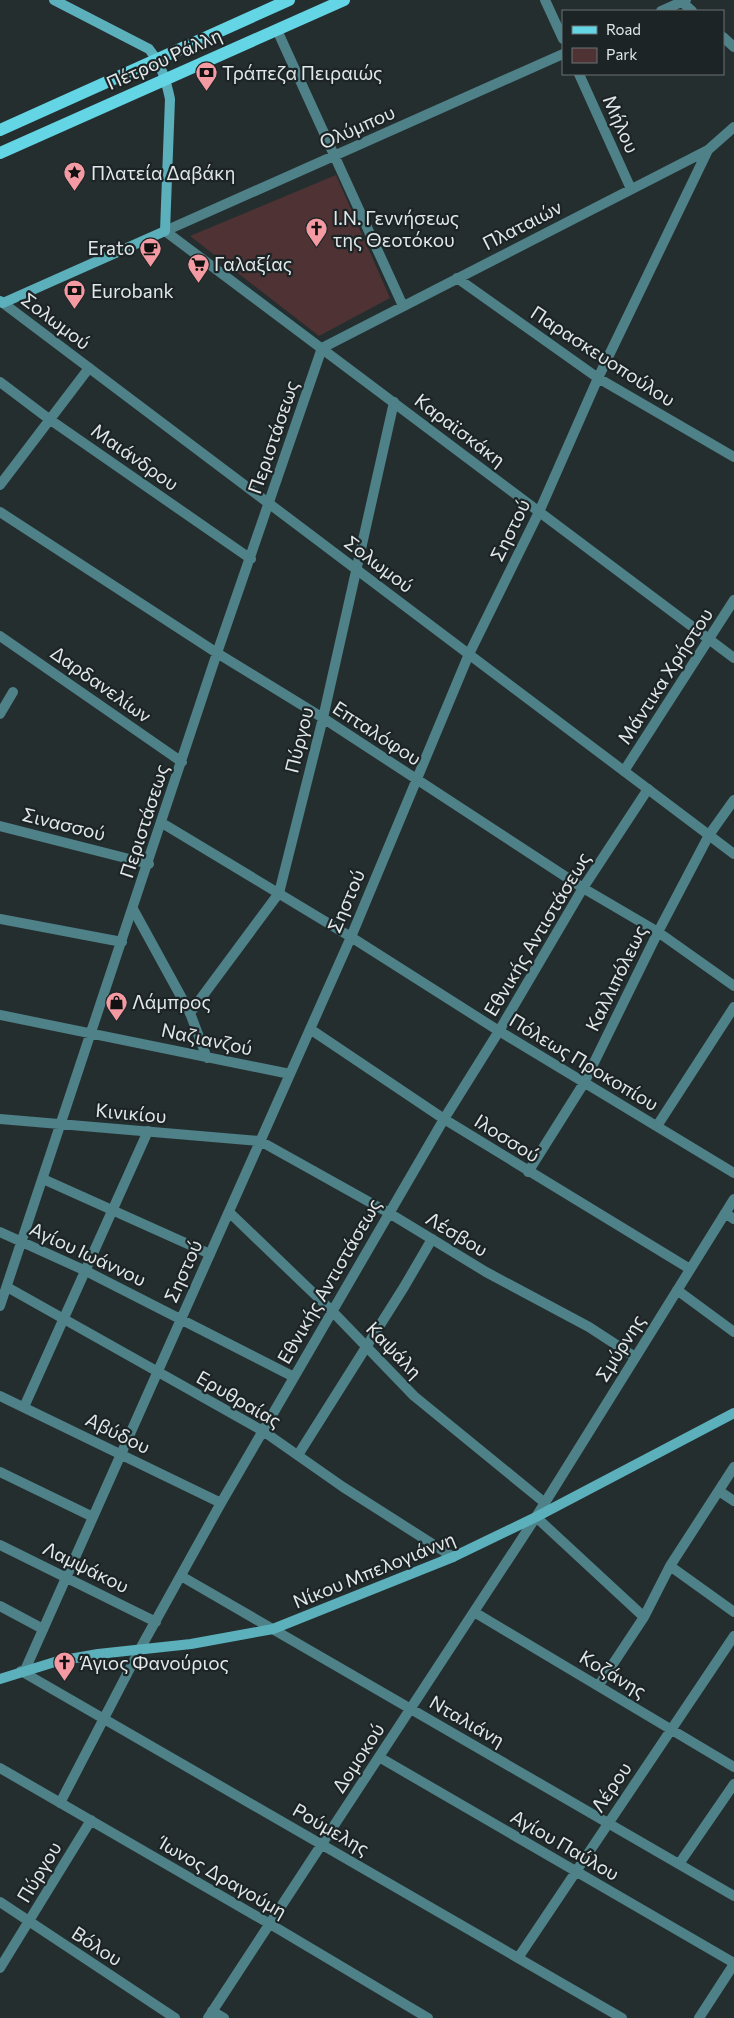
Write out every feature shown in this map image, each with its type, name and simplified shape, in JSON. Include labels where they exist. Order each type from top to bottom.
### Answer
[{"type":"main road","points":[[2,302],[165,231],[170,99],[166,79],[157,59],[149,49],[54,0]]},
{"type":"main road","name":"Πέτρου Ράλλη","points":[[0,130],[157,59],[267,4],[289,0]]},
{"type":"main road","name":"Πέτρου Ράλλη","points":[[0,153],[344,0]]},
{"type":"main road","name":"Νίκου Μπελογιάννη","points":[[1,1677],[58,1661],[140,1649],[191,1644],[273,1629],[453,1557],[536,1517],[734,1413]]},
{"type":"street","points":[[545,0],[562,37]]},
{"type":"street","points":[[662,10],[682,1],[691,10]]},
{"type":"street","points":[[277,30],[403,306]]},
{"type":"street","points":[[724,39],[734,47]]},
{"type":"street","name":"Ολύμπου","points":[[165,231],[562,54]]},
{"type":"street","name":"Μήλου","points":[[579,75],[631,189]]},
{"type":"street","name":"Πλαταιών","points":[[322,348],[708,150],[734,127]]},
{"type":"street","name":"Σηστού","points":[[23,1671],[44,1629],[310,1029],[468,654],[539,512],[598,378],[708,150]]},
{"type":"street","name":"Καραϊσκάκη","points":[[165,231],[734,658]]},
{"type":"street","name":"Παρασκευοπούλου","points":[[457,278],[598,378],[734,457]]},
{"type":"street","name":"Σολωμού","points":[[2,302],[734,854]]},
{"type":"street","name":"Περιστάσεως","points":[[0,1306],[3,1285],[22,1242],[218,653],[322,348]]},
{"type":"street","points":[[0,485],[89,368]]},
{"type":"street","name":"Μαιάνδρου","points":[[0,382],[49,419],[251,559]]},
{"type":"street","name":"Πύργου","points":[[190,1013],[279,893],[323,718],[394,402]]},
{"type":"street","name":"Επταλόφου","points":[[0,512],[218,653],[323,718],[583,888],[658,932],[734,986]]},
{"type":"street","name":"Μάντικα Χρήστου","points":[[624,771],[734,600]]},
{"type":"street","name":"Δαρδανελίων","points":[[0,636],[182,762]]},
{"type":"street","points":[[0,714],[12,692]]},
{"type":"street","name":"Εθνικής Αντιστάσεως","points":[[60,1803],[140,1649],[221,1503],[332,1311],[444,1119],[499,1031],[583,888],[648,789]]},
{"type":"street","name":"Καλλιπόλεως","points":[[528,1172],[584,1083],[658,932],[709,835],[734,800]]},
{"type":"street","name":"Πόλεως Προκοπίου","points":[[162,823],[279,893],[499,1031],[734,1173]]},
{"type":"street","name":"Σινασσού","points":[[0,826],[149,864]]},
{"type":"street","points":[[133,909],[190,1013],[207,1058]]},
{"type":"street","points":[[0,920],[122,942]]},
{"type":"street","points":[[657,1126],[734,1007]]},
{"type":"street","name":"Ναζιανζού","points":[[0,1015],[290,1074]]},
{"type":"street","name":"Ιλοσσού","points":[[310,1029],[444,1119],[528,1172],[690,1269]]},
{"type":"street","name":"Κινικίου","points":[[0,1119],[260,1141]]},
{"type":"street","points":[[24,1407],[148,1131]]},
{"type":"street","name":"Λέσβου","points":[[260,1141],[389,1213],[486,1272],[589,1326],[635,1357]]},
{"type":"street","points":[[43,1179],[210,1254]]},
{"type":"street","name":"Σμύρνης","points":[[536,1517],[690,1269],[730,1216],[734,1198]]},
{"type":"street","name":"Καψάλη","points":[[228,1212],[332,1311],[414,1396],[545,1503]]},
{"type":"street","name":"Αγίου Ιωάννου","points":[[0,1232],[86,1271],[294,1377]]},
{"type":"street","points":[[298,1455],[404,1287],[432,1239]]},
{"type":"street","name":"Ερυθραίας","points":[[3,1285],[65,1318],[263,1431],[343,1487],[453,1557]]},
{"type":"street","points":[[677,1290],[734,1332]]},
{"type":"street","name":"Αβύδου","points":[[0,1396],[221,1503]]},
{"type":"street","points":[[599,1685],[644,1617],[670,1566],[734,1467]]},
{"type":"street","points":[[0,1472],[93,1517]]},
{"type":"street","points":[[719,1491],[734,1501]]},
{"type":"street","points":[[536,1517],[644,1617]]},
{"type":"street","name":"Δομοκού","points":[[210,2015],[536,1517]]},
{"type":"street","name":"Λαμψάκου","points":[[0,1545],[156,1622]]},
{"type":"street","points":[[670,1566],[734,1612]]},
{"type":"street","name":"Νταλιάνη","points":[[181,1576],[734,1896]]},
{"type":"street","points":[[0,1606],[44,1629]]},
{"type":"street","name":"Κοζάνης","points":[[474,1612],[734,1767]]},
{"type":"street","name":"Λέρου","points":[[518,1958],[734,1636]]},
{"type":"street","name":"Ρούμελης","points":[[23,1671],[622,2018]]},
{"type":"street","name":"Αγίου Παύλου","points":[[379,1757],[734,1964]]},
{"type":"street","name":"Ίωνος Δραγούμη","points":[[0,1768],[428,2018]]},
{"type":"street","points":[[679,1864],[734,1784]]},
{"type":"street","name":"Πύργου","points":[[0,1968],[91,1820]]},
{"type":"street","name":"Βόλου","points":[[0,1902],[175,2018]]},
{"type":"street","points":[[699,2018],[734,1964]]},
{"type":"street","points":[[210,2015],[224,2018]]},
{"type":"green space","points":[[336,175],[390,298],[319,336],[190,236]]},
{"type":"place","name":"Τράπεζα Πειραιώς","points":[[206,92]]},
{"type":"place","name":"Πλατεία Δαβάκη","points":[[75,192]]},
{"type":"place","name":"Ι.Ν. Γεννήσεως της Θεοτόκου","points":[[317,248]]},
{"type":"place","name":"Erato","points":[[151,267]]},
{"type":"place","name":"Γαλαξίας","points":[[198,283]]},
{"type":"place","name":"Eurobank","points":[[75,310]]},
{"type":"place","name":"Λάμπρος","points":[[116,1021]]},
{"type":"place","name":"Άγιος Φανούριος","points":[[64,1682]]}]
